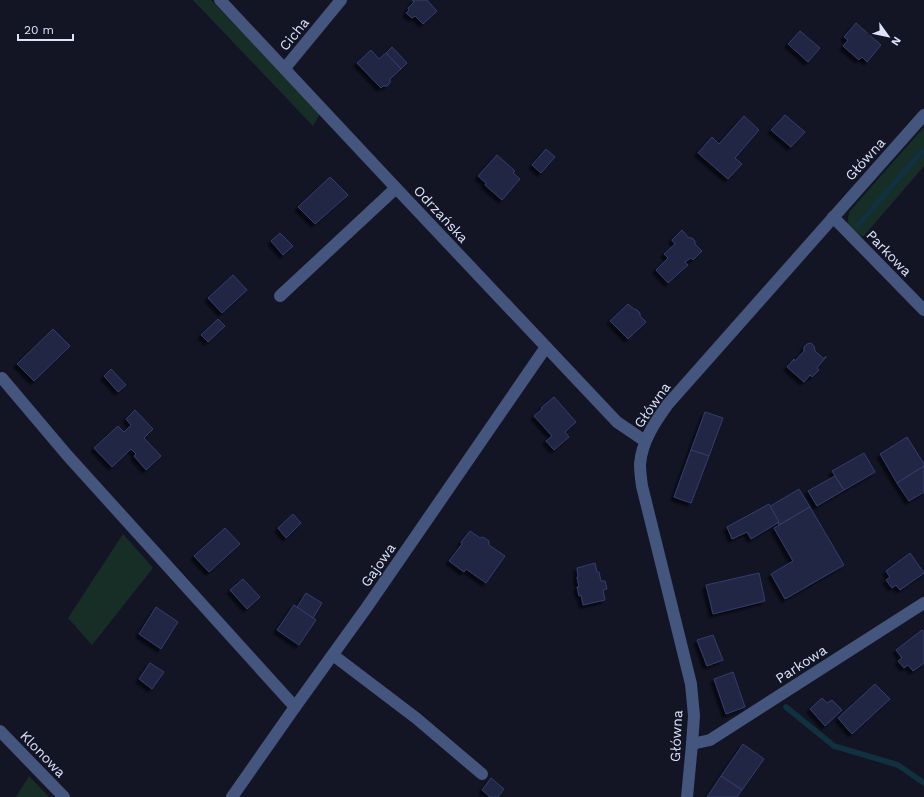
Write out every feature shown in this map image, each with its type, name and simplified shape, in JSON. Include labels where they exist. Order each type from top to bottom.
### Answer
[{"type":"street","name":"Odrzańska","points":[[220,0],[617,422],[645,442]]},
{"type":"street","name":"Cicha","points":[[285,68],[341,0]]},
{"type":"street","name":"Główna","points":[[687,797],[694,716],[691,684],[642,486],[640,463],[645,442],[655,421],[668,404],[924,115]]},
{"type":"street","points":[[280,296],[396,188]]},
{"type":"street","name":"Parkowa","points":[[833,218],[924,310]]},
{"type":"street","name":"Gajowa","points":[[232,797],[367,607],[546,347]]},
{"type":"street","points":[[2,378],[67,454],[295,707]]},
{"type":"street","name":"Parkowa","points":[[692,744],[710,740],[924,603]]},
{"type":"street","points":[[333,655],[416,718],[482,774]]},
{"type":"street","name":"Klonowa","points":[[0,732],[64,797]]},
{"type":"green space","points":[[193,0],[211,0],[320,114],[313,126]]},
{"type":"green space","points":[[924,127],[924,166],[863,237],[848,224],[850,211]]},
{"type":"green space","points":[[123,534],[153,568],[92,645],[68,618]]},
{"type":"green space","points":[[29,776],[49,797],[16,797]]},
{"type":"building","points":[[412,0],[427,0],[437,11],[423,24],[415,16],[412,18],[406,13],[409,10],[408,8],[414,2]]},
{"type":"building","points":[[856,23],[881,45],[867,62],[862,57],[859,60],[843,46],[848,40],[844,37]]},
{"type":"building","points":[[800,31],[820,48],[808,62],[788,44]]},
{"type":"building","points":[[392,47],[407,63],[401,69],[386,53]]},
{"type":"building","points":[[371,50],[379,59],[386,53],[401,69],[390,79],[390,83],[387,86],[383,86],[381,88],[357,63]]},
{"type":"building","points":[[785,115],[805,132],[791,147],[771,130]]},
{"type":"building","points":[[744,116],[759,130],[735,158],[742,164],[728,179],[698,153],[712,137],[719,144]]},
{"type":"building","points":[[546,149],[555,157],[541,173],[532,165]]},
{"type":"building","points":[[497,155],[515,171],[513,173],[520,179],[502,200],[485,185],[486,183],[478,176]]},
{"type":"building","points":[[330,177],[348,195],[315,224],[298,207]]},
{"type":"building","points":[[682,230],[689,238],[692,238],[695,241],[695,244],[702,251],[693,260],[691,258],[685,262],[688,265],[668,283],[656,270],[668,258],[664,254],[675,244],[672,240]]},
{"type":"building","points":[[280,233],[293,246],[283,255],[271,241]]},
{"type":"building","points":[[233,275],[247,290],[222,313],[208,298]]},
{"type":"building","points":[[628,304],[640,313],[640,316],[646,322],[628,339],[610,321]]},
{"type":"building","points":[[218,319],[225,326],[208,342],[201,335]]},
{"type":"building","points":[[53,329],[70,346],[34,381],[17,364]]},
{"type":"building","points":[[811,343],[814,346],[815,351],[824,359],[826,357],[817,368],[819,370],[812,377],[810,375],[804,382],[787,367],[804,351],[804,347],[807,344]]},
{"type":"building","points":[[111,369],[126,385],[118,392],[104,376]]},
{"type":"building","points":[[554,397],[576,422],[565,432],[569,437],[554,450],[546,441],[552,436],[534,416]]},
{"type":"building","points":[[135,410],[153,429],[144,438],[161,456],[146,470],[134,456],[136,454],[131,449],[112,467],[94,448],[118,426],[124,432],[131,425],[126,419]]},
{"type":"building","points":[[705,412],[723,418],[709,456],[691,450]]},
{"type":"building","points":[[907,437],[924,466],[897,483],[880,454]]},
{"type":"building","points":[[691,450],[709,456],[691,503],[674,497]]},
{"type":"building","points":[[864,453],[875,472],[844,490],[832,471]]},
{"type":"building","points":[[924,466],[924,492],[909,501],[897,483]]},
{"type":"building","points":[[835,476],[844,490],[817,506],[808,491]]},
{"type":"building","points":[[799,489],[810,507],[779,525],[769,507]]},
{"type":"building","points":[[769,504],[779,522],[751,539],[747,532],[732,539],[727,527]]},
{"type":"building","points":[[810,507],[844,565],[785,599],[771,574],[793,561],[774,528]]},
{"type":"building","points":[[293,514],[301,523],[286,538],[278,528]]},
{"type":"building","points":[[225,528],[240,544],[209,572],[194,556]]},
{"type":"building","points":[[470,531],[480,538],[483,537],[489,541],[489,545],[505,556],[486,583],[466,569],[464,572],[449,561]]},
{"type":"building","points":[[910,553],[924,573],[900,590],[896,585],[892,588],[886,580],[890,577],[886,571]]},
{"type":"building","points":[[595,563],[601,581],[605,581],[607,589],[603,590],[605,600],[583,605],[581,595],[579,596],[577,587],[579,587],[577,568]]},
{"type":"building","points":[[759,573],[765,601],[713,614],[706,585]]},
{"type":"building","points":[[243,579],[260,597],[247,609],[230,590]]},
{"type":"building","points":[[306,593],[322,603],[313,618],[297,607]]},
{"type":"building","points":[[294,605],[316,620],[299,645],[277,630]]},
{"type":"building","points":[[156,607],[178,622],[161,649],[139,634]]},
{"type":"building","points":[[922,630],[924,632],[924,663],[913,671],[908,665],[904,668],[898,661],[902,658],[896,650]]},
{"type":"building","points":[[713,635],[723,660],[707,666],[697,640]]},
{"type":"building","points":[[150,663],[164,672],[152,689],[139,679]]},
{"type":"building","points":[[733,672],[745,707],[726,714],[714,679]]},
{"type":"building","points":[[875,684],[890,699],[852,734],[838,718]]},
{"type":"building","points":[[822,698],[827,703],[832,700],[842,710],[825,726],[810,709]]},
{"type":"building","points":[[743,744],[764,759],[742,790],[721,776]]},
{"type":"building","points":[[721,776],[742,790],[737,797],[707,797]]},
{"type":"building","points":[[491,778],[504,789],[498,797],[490,797],[482,790]]},
{"type":"waterway","points":[[858,225],[924,149]]},
{"type":"waterway","points":[[786,707],[834,746],[898,765],[924,783]]}]
